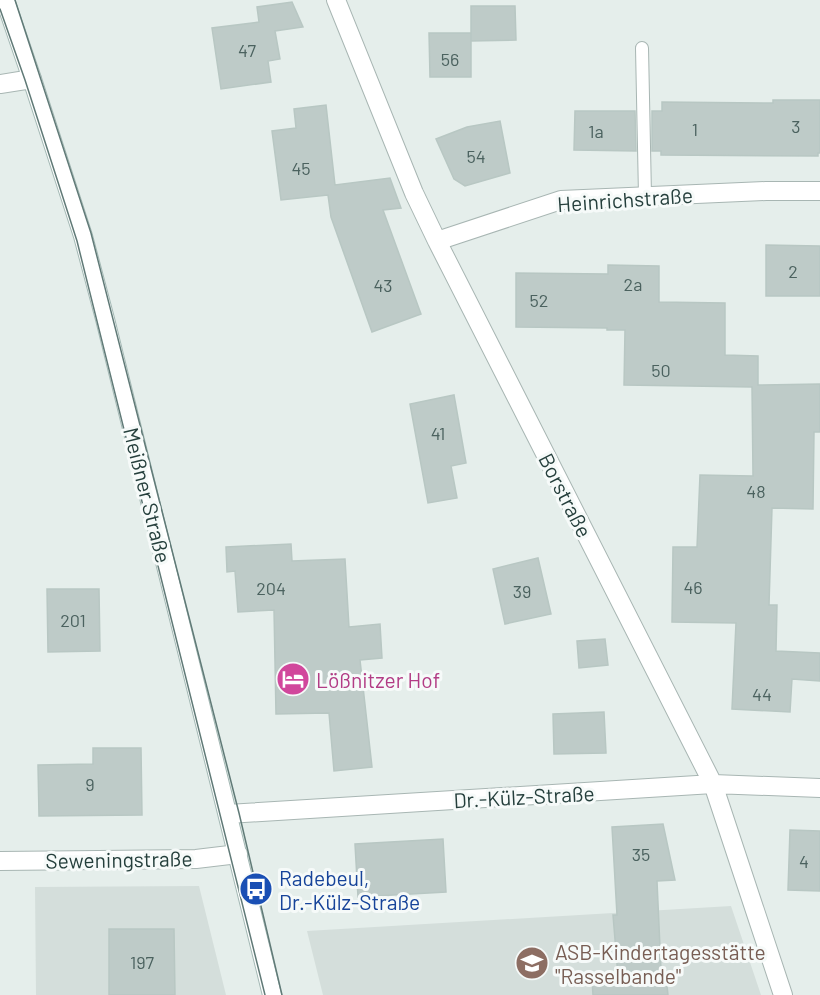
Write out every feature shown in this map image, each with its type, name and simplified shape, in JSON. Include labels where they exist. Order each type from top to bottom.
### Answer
[{"type":"street","name":"Meißner Straße","points":[[5,0],[86,246],[272,995]]},
{"type":"street","name":"Borstraße","points":[[336,0],[414,194],[713,784],[783,995]]},
{"type":"street","points":[[0,84],[32,79]]},
{"type":"street","name":"Heinrichstraße","points":[[437,241],[561,200],[765,191],[820,191]]},
{"type":"street","name":"Dr.-Külz-Straße","points":[[228,814],[713,784],[820,788]]},
{"type":"street","name":"Seweningstraße","points":[[0,861],[196,860],[238,854]]},
{"type":"lane","points":[[642,48],[645,196]]},
{"type":"shaded area","points":[[199,886],[226,995],[36,995],[35,887]]},
{"type":"shaded area","name":"ASB-Kindertagesstätte \"Rasselbande\"","points":[[731,906],[761,995],[323,995],[307,931]]},
{"type":"building","points":[[292,2],[303,27],[275,31],[280,59],[268,61],[271,82],[221,89],[212,28],[259,22],[257,7]]},
{"type":"building","points":[[471,6],[515,6],[516,40],[471,41]]},
{"type":"building","points":[[429,33],[471,33],[471,77],[430,77]]},
{"type":"building","points":[[773,100],[820,100],[820,153],[818,156],[661,155],[661,151],[652,151],[652,111],[662,111],[662,102],[773,103]]},
{"type":"building","points":[[326,105],[335,185],[390,178],[401,208],[383,210],[421,314],[372,332],[331,217],[328,195],[281,200],[272,131],[296,128],[294,109]]},
{"type":"building","points":[[575,111],[635,111],[636,151],[574,150]]},
{"type":"building","points":[[500,121],[510,173],[465,186],[454,179],[436,139],[467,127]]},
{"type":"building","points":[[766,245],[820,246],[820,296],[766,296]]},
{"type":"building","points":[[608,265],[659,266],[659,302],[725,303],[725,355],[758,356],[758,385],[820,384],[820,432],[814,432],[813,509],[772,508],[769,605],[777,605],[776,651],[820,653],[820,681],[792,679],[790,712],[732,709],[736,623],[672,622],[673,547],[697,547],[700,475],[753,476],[752,387],[624,385],[625,330],[516,327],[516,273],[608,274]]},
{"type":"building","points":[[454,395],[466,463],[451,466],[457,498],[428,503],[410,404]]},
{"type":"building","points":[[291,544],[292,561],[345,559],[349,627],[380,624],[382,658],[360,660],[372,767],[334,771],[329,713],[276,714],[274,610],[238,612],[235,571],[227,572],[226,547]]},
{"type":"building","points":[[538,558],[551,614],[505,624],[493,569]]},
{"type":"building","points":[[47,589],[99,589],[100,651],[48,652]]},
{"type":"building","points":[[605,639],[608,665],[579,668],[577,641]]},
{"type":"building","points":[[604,712],[606,753],[554,754],[553,714]]},
{"type":"building","points":[[93,748],[141,748],[142,815],[39,816],[38,765],[93,764]]},
{"type":"building","points":[[663,824],[675,880],[657,881],[661,970],[665,969],[668,995],[593,995],[592,980],[618,976],[613,915],[617,915],[612,827]]},
{"type":"building","points":[[790,830],[820,831],[820,891],[788,890]]},
{"type":"building","points":[[443,839],[446,892],[358,897],[355,844]]},
{"type":"building","points":[[109,929],[174,929],[175,995],[109,995]]},
{"type":"tram line","points":[[15,0],[91,233],[239,813],[282,995]]},
{"type":"tram line","points":[[0,9],[77,241],[265,995]]},
{"type":"place","name":"Lößnitzer Hof","points":[[293,679]]},
{"type":"place","name":"Radebeul, Dr.-Külz-Straße","points":[[256,889]]},
{"type":"place","name":"ASB-Kindertagesstätte \"Rasselbande\"","points":[[532,963]]}]
